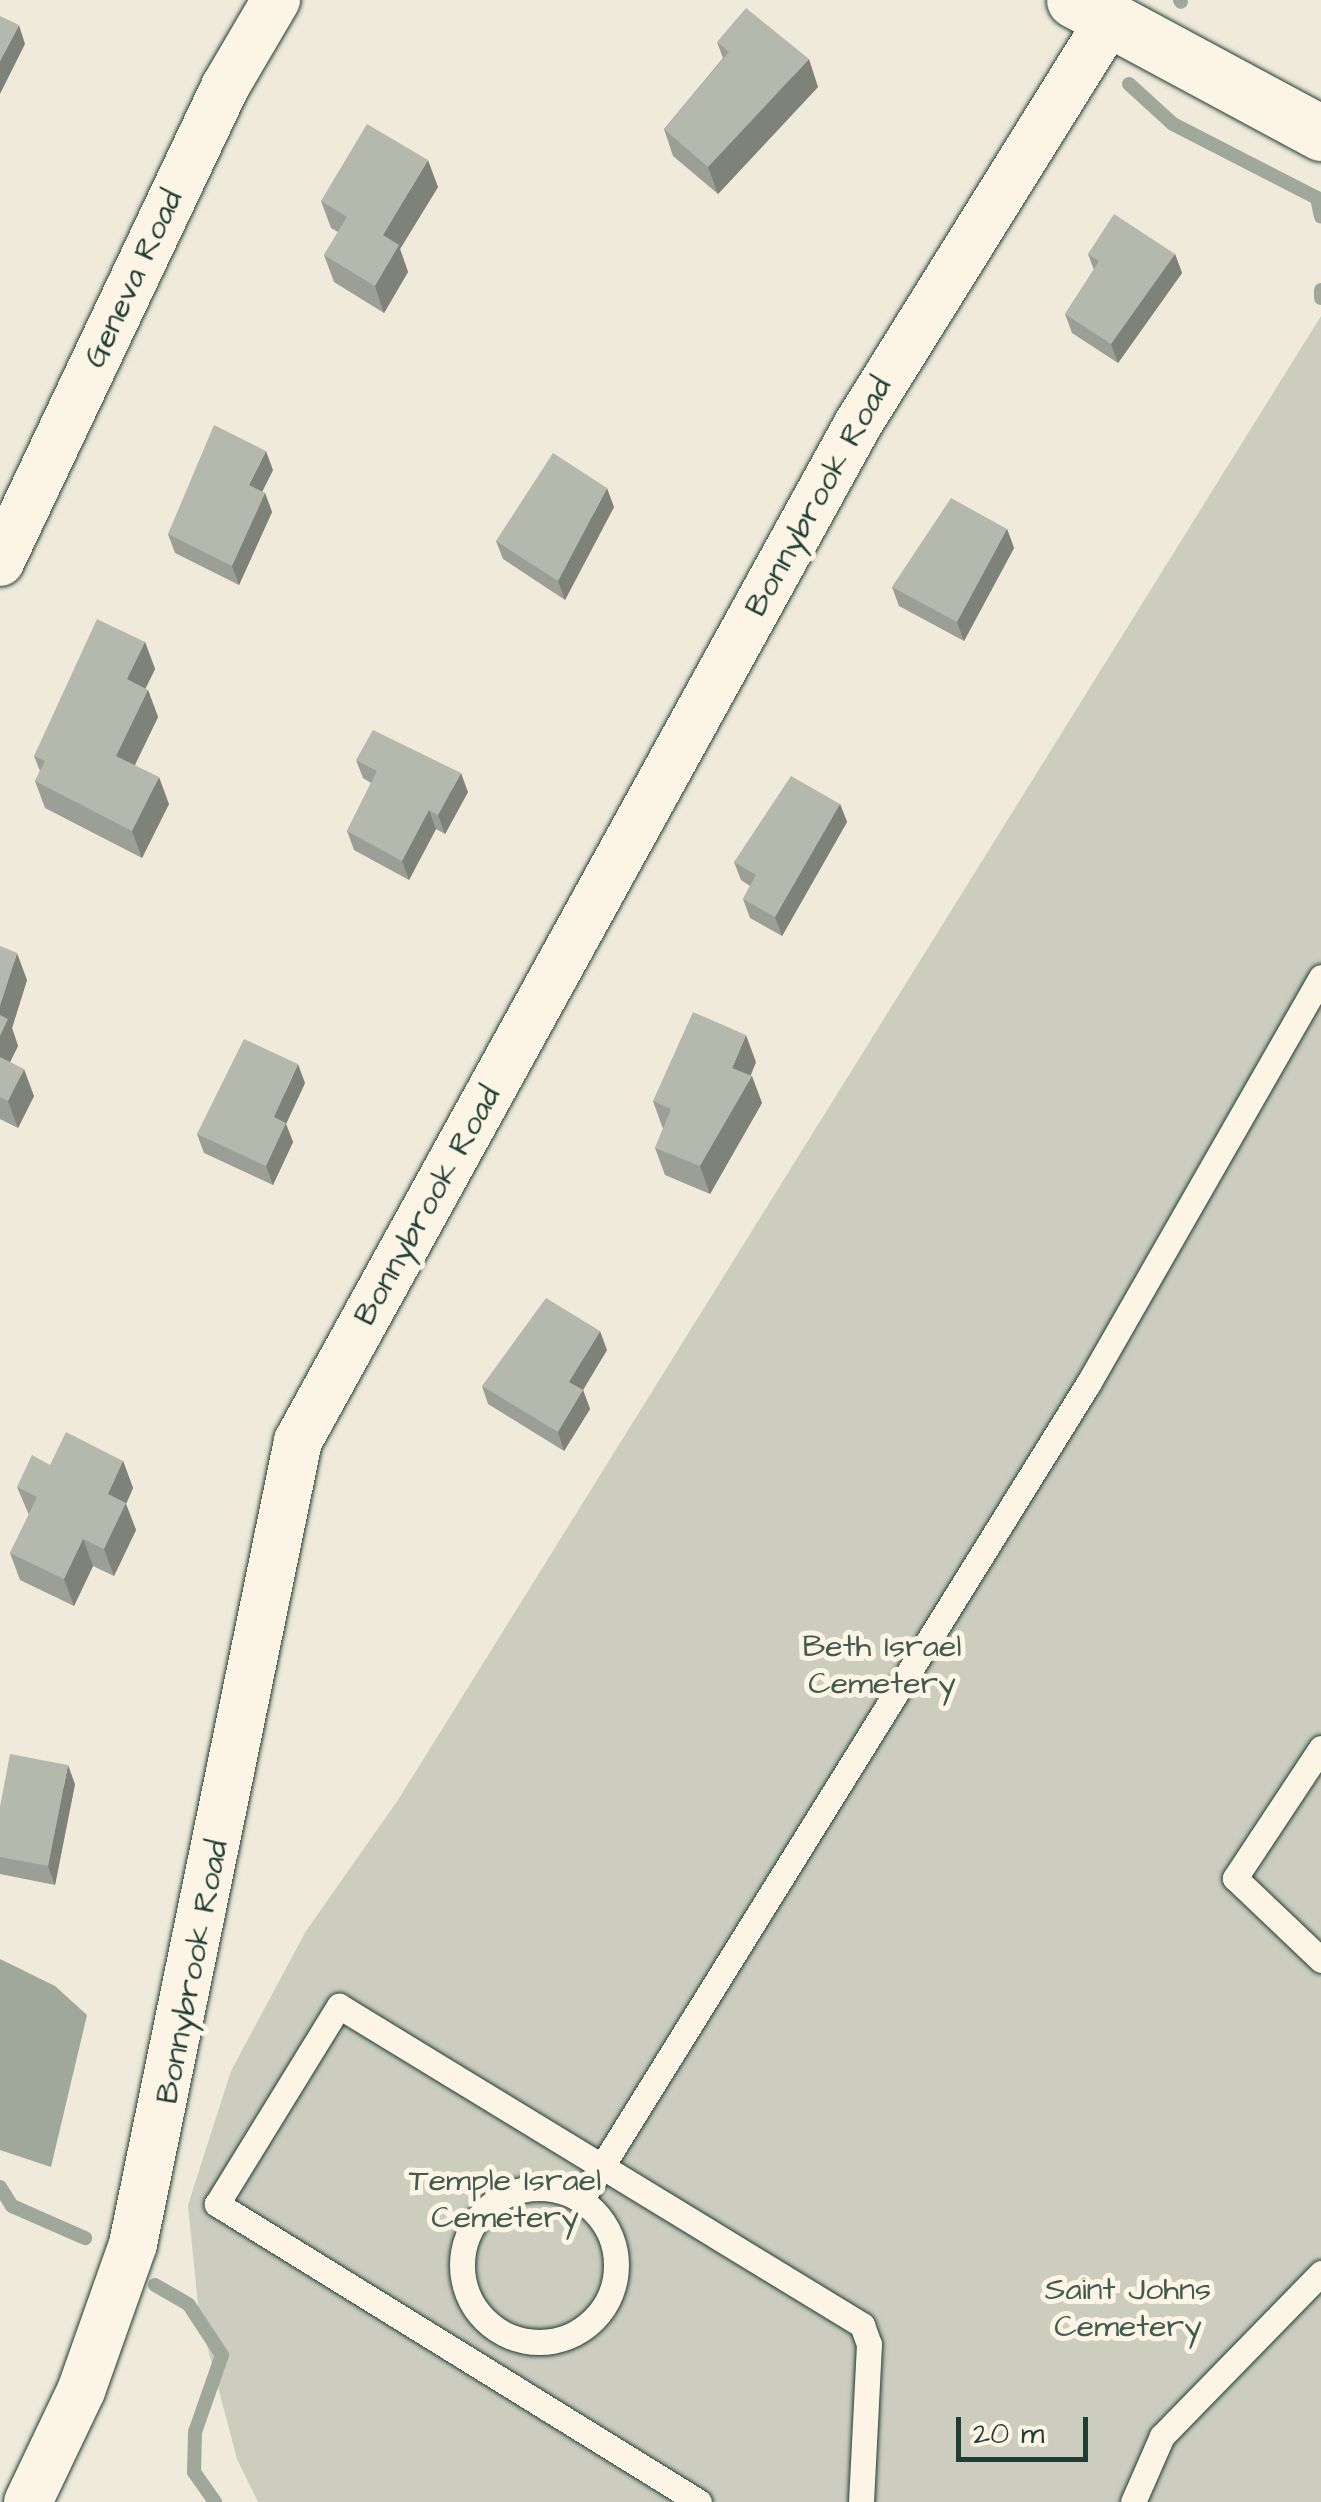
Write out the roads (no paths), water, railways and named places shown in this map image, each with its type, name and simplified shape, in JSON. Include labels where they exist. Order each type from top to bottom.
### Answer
[{"type":"street","name":"Geneva Road","points":[[0,562],[225,86],[276,0]]},
{"type":"street","points":[[1092,10],[1321,132]]},
{"type":"street","name":"Bonnybrook Road","points":[[28,2502],[81,2391],[137,2226],[298,1441],[858,424],[1092,10]]},
{"type":"lane","points":[[581,2200],[1088,1384],[1321,978]]},
{"type":"lane","points":[[1321,1748],[1235,1878],[1321,1960]]},
{"type":"lane","points":[[699,2502],[217,2204],[339,2006],[862,2325],[869,2344],[861,2502]]},
{"type":"lane","points":[[516,2191],[581,2200],[610,2236],[614,2283],[604,2305],[558,2338],[502,2333],[462,2280],[468,2235],[516,2191]]},
{"type":"lane","points":[[1133,2502],[1162,2436],[1321,2273]]},
{"type":"lane","points":[[480,2367],[502,2333]]},
{"type":"waterway","points":[[1129,84],[1173,124],[1317,198],[1321,217]]},
{"type":"waterway","points":[[1321,290],[1321,298]]},
{"type":"waterway","points":[[0,2187],[12,2206],[85,2238]]},
{"type":"waterway","points":[[155,2285],[189,2305],[222,2355],[195,2432],[194,2472],[215,2502]]},
{"type":"park label","name":"Beth Israel Cemetery","points":[[882,1666]]},
{"type":"park label","name":"Temple Israel Cemetery","points":[[505,2200]]},
{"type":"park label","name":"Saint Johns Cemetery","points":[[1128,2310]]}]
